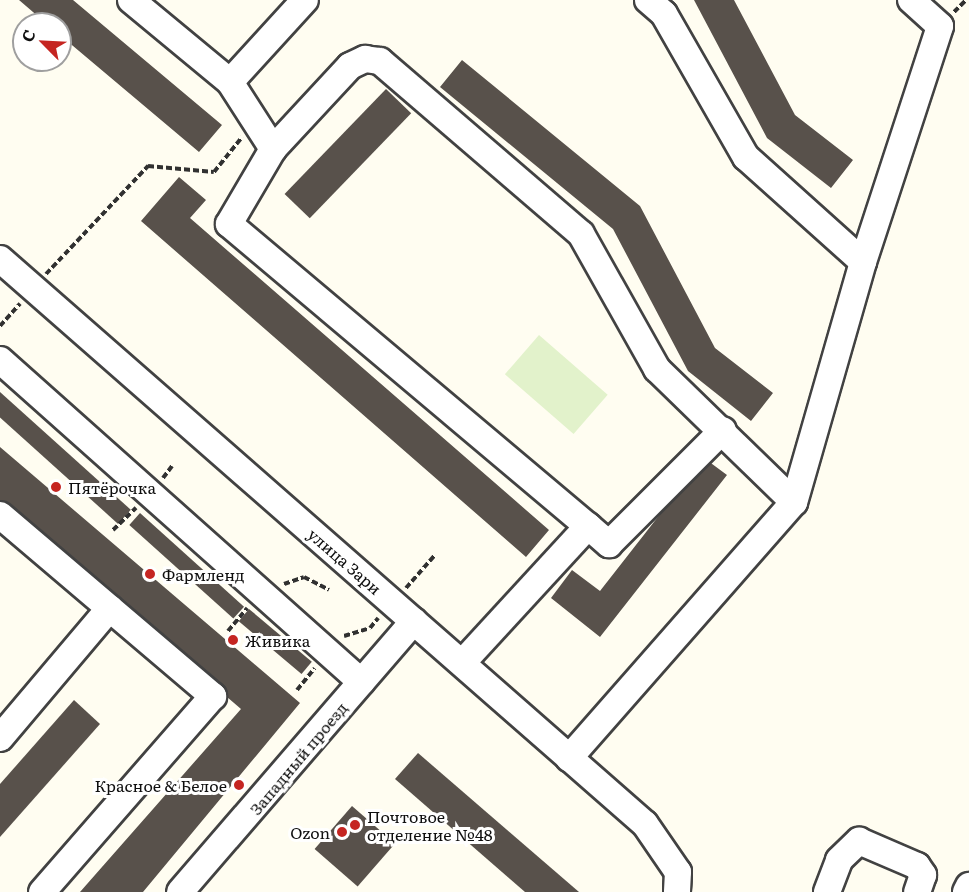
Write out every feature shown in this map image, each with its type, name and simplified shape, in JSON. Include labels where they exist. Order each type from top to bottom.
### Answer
[{"type":"street","points":[[131,0],[230,82],[273,148]]},
{"type":"street","points":[[230,82],[305,0]]},
{"type":"street","points":[[648,0],[664,14],[746,157],[864,262]]},
{"type":"street","points":[[569,758],[794,502],[864,262],[940,26],[911,0]]},
{"type":"street","points":[[723,430],[609,544],[229,224],[273,148],[350,66],[365,59],[380,62],[581,234],[657,369],[723,430],[794,502]]},
{"type":"street","name":"улица Зари","points":[[3,269],[34,288],[645,824],[677,882]]},
{"type":"street","points":[[0,360],[362,682]]},
{"type":"street","points":[[0,514],[213,696],[42,892]]},
{"type":"street","points":[[462,663],[588,526]]},
{"type":"street","points":[[0,738],[110,608]]},
{"type":"street","name":"Западный проезд","points":[[194,888],[414,621]]},
{"type":"street","points":[[827,892],[839,860],[860,841],[917,866],[923,875],[917,892]]},
{"type":"street","points":[[966,892],[969,886]]},
{"type":"path","points":[[0,326],[148,166],[214,172],[255,121]]},
{"type":"path","points":[[297,690],[337,638],[370,628],[435,555]]},
{"type":"green space","points":[[539,335],[608,395],[574,434],[505,374]]},
{"type":"building","points":[[19,0],[73,0],[222,125],[199,152],[72,45],[72,12],[33,12]]},
{"type":"building","points":[[694,0],[734,0],[795,115],[853,160],[831,188],[767,138]]},
{"type":"building","points":[[462,60],[640,206],[715,348],[773,393],[751,421],[688,371],[613,229],[440,87]]},
{"type":"building","points":[[386,89],[411,113],[310,218],[285,194]]},
{"type":"building","points":[[179,177],[206,200],[190,218],[549,530],[526,557],[141,221]]},
{"type":"building","points":[[0,392],[131,510],[118,524],[0,418]]},
{"type":"building","points":[[0,447],[300,703],[143,892],[80,892],[241,709],[0,502]]},
{"type":"building","points":[[704,458],[727,475],[600,637],[551,598],[572,570],[600,591]]},
{"type":"building","points":[[140,513],[244,607],[233,619],[129,525]]},
{"type":"building","points":[[249,609],[312,662],[302,674],[239,621]]},
{"type":"building","points":[[74,700],[100,724],[0,837],[0,784]]},
{"type":"building","points":[[418,753],[579,892],[525,892],[395,779]]},
{"type":"building","points":[[352,806],[395,843],[358,886],[315,849]]},
{"type":"place","name":"Пятёрочка","points":[[56,487]]},
{"type":"place","name":"Фармленд","points":[[150,574]]},
{"type":"place","name":"Живика","points":[[233,640]]},
{"type":"place","name":"Красное & Белое","points":[[239,785]]},
{"type":"place","name":"Почтовое отделение №48","points":[[355,825]]},
{"type":"place","name":"Ozon","points":[[342,832]]}]
